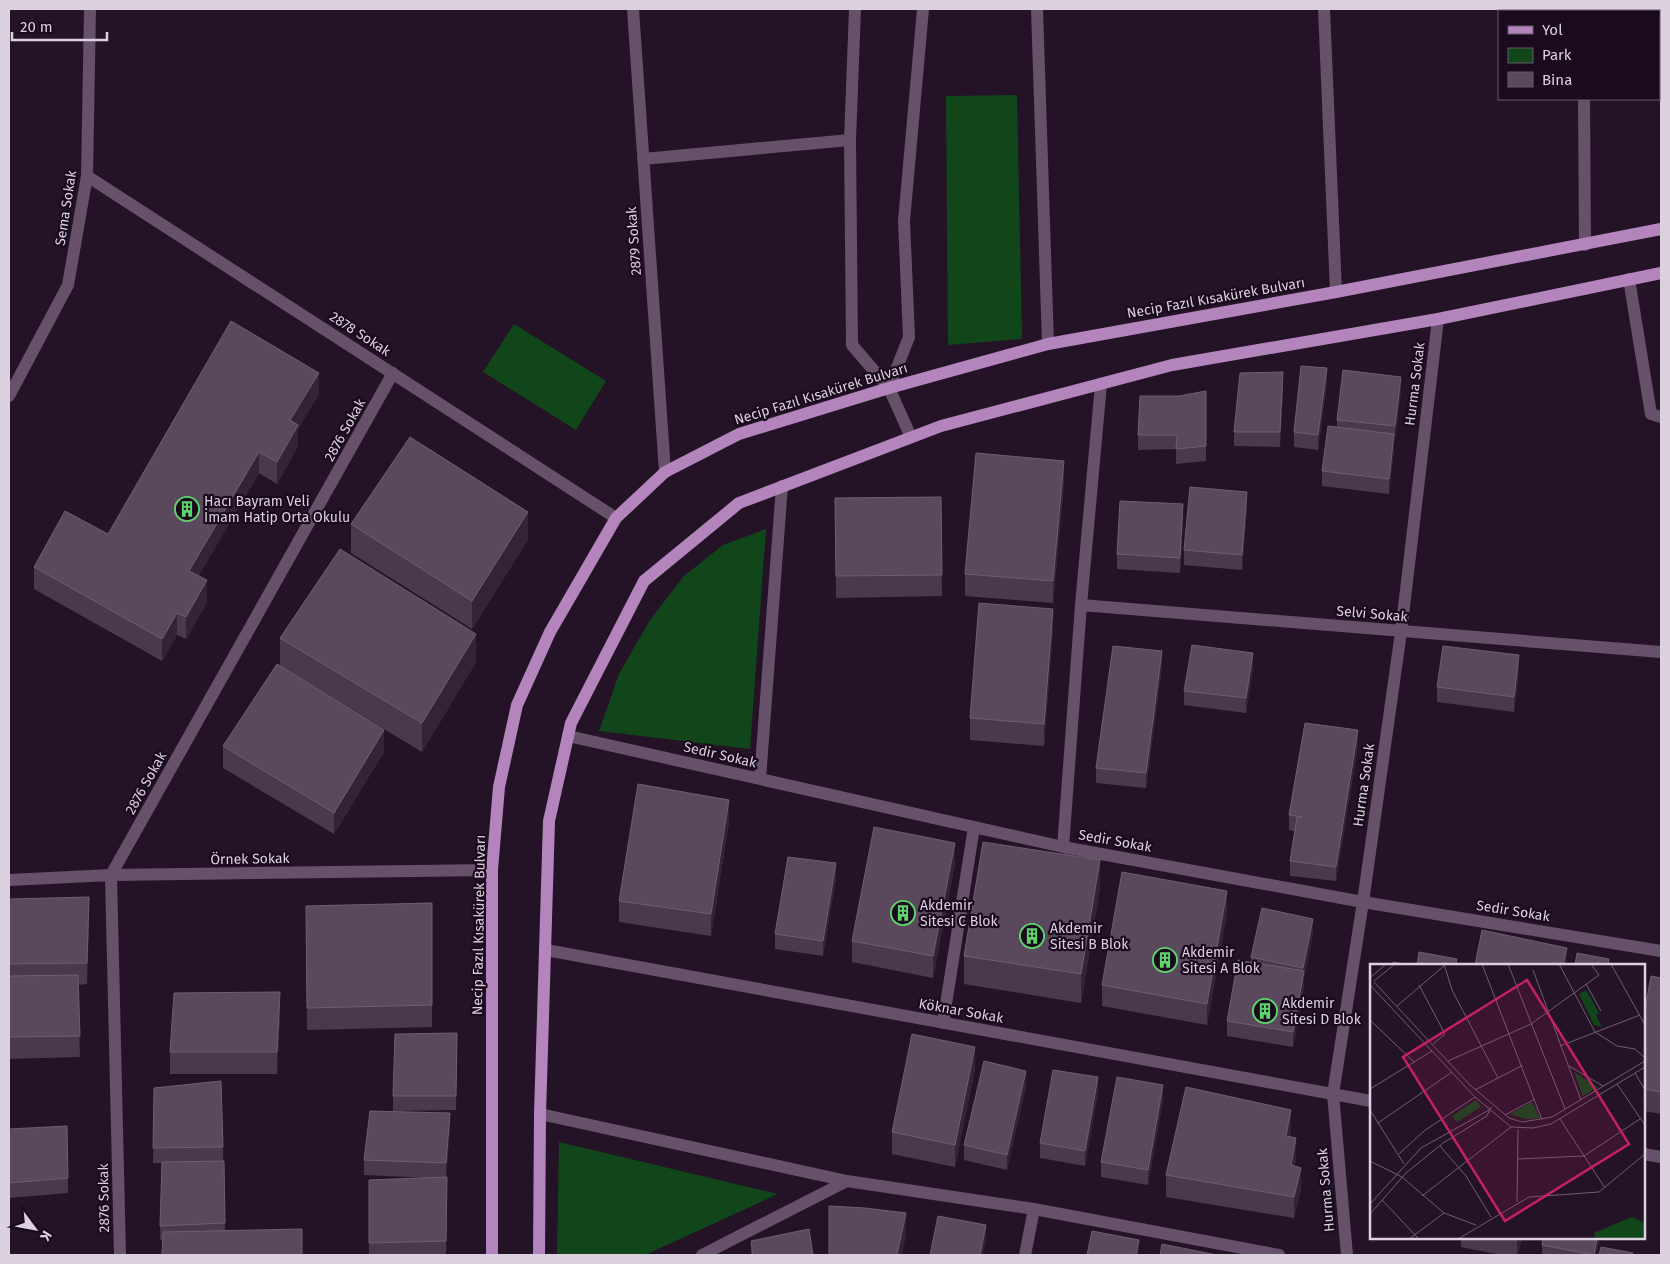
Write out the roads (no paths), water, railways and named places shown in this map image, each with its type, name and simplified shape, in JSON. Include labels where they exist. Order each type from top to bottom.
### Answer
[{"type":"main road","name":"Necip Fazıl Kısakürek Bulvarı","points":[[492,1255],[492,870],[499,787],[517,705],[550,632],[616,518],[664,472],[739,434],[889,388],[1048,344],[1336,292],[1661,229]]},
{"type":"main road","points":[[539,1255],[540,1114],[546,950],[548,821],[571,723],[644,581],[739,503],[941,426],[1172,365],[1438,319],[1661,272]]},
{"type":"street","name":"Sema Sokak","points":[[9,396],[68,285],[87,176],[90,9]]},
{"type":"street","name":"2879 Sokak","points":[[633,9],[664,472]]},
{"type":"street","points":[[856,9],[850,140],[852,345],[889,388],[911,437]]},
{"type":"street","points":[[889,388],[909,336],[904,221],[923,9]]},
{"type":"street","points":[[1037,9],[1048,344]]},
{"type":"street","points":[[1324,9],[1336,292]]},
{"type":"street","points":[[1584,100],[1585,245]]},
{"type":"street","points":[[643,159],[850,140]]},
{"type":"street","name":"2878 Sokak","points":[[87,176],[616,518]]},
{"type":"street","points":[[1628,279],[1651,414],[1661,416]]},
{"type":"street","name":"Hurma Sokak","points":[[1347,1255],[1334,1094],[1401,632],[1438,319]]},
{"type":"street","name":"2876 Sokak","points":[[120,1255],[111,876],[393,374]]},
{"type":"street","points":[[1063,847],[1081,605],[1101,384]]},
{"type":"street","points":[[760,779],[782,486]]},
{"type":"street","name":"Selvi Sokak","points":[[1081,605],[1661,652]]},
{"type":"street","name":"Sedir Sokak","points":[[568,736],[1063,847],[1363,902],[1661,951]]},
{"type":"street","points":[[943,1023],[974,827]]},
{"type":"street","name":"Örnek Sokak","points":[[9,880],[111,876],[492,870]]},
{"type":"street","name":"Köknar Sokak","points":[[546,950],[1370,1101]]},
{"type":"street","points":[[540,1114],[847,1181],[1034,1209],[1279,1255]]},
{"type":"street","points":[[1645,1154],[1661,1157]]},
{"type":"street","points":[[702,1255],[847,1181]]},
{"type":"street","points":[[1025,1255],[1034,1209]]},
{"type":"place","name":"Hacı Bayram Veli İmam Hatip Orta Okulu","points":[[187,509]]},
{"type":"place","name":"Akdemir Sitesi C Blok","points":[[903,913]]},
{"type":"place","name":"Akdemir Sitesi B Blok","points":[[1032,936]]},
{"type":"place","name":"Akdemir Sitesi A Blok","points":[[1165,960]]},
{"type":"place","name":"Akdemir Sitesi D Blok","points":[[1265,1011]]}]
